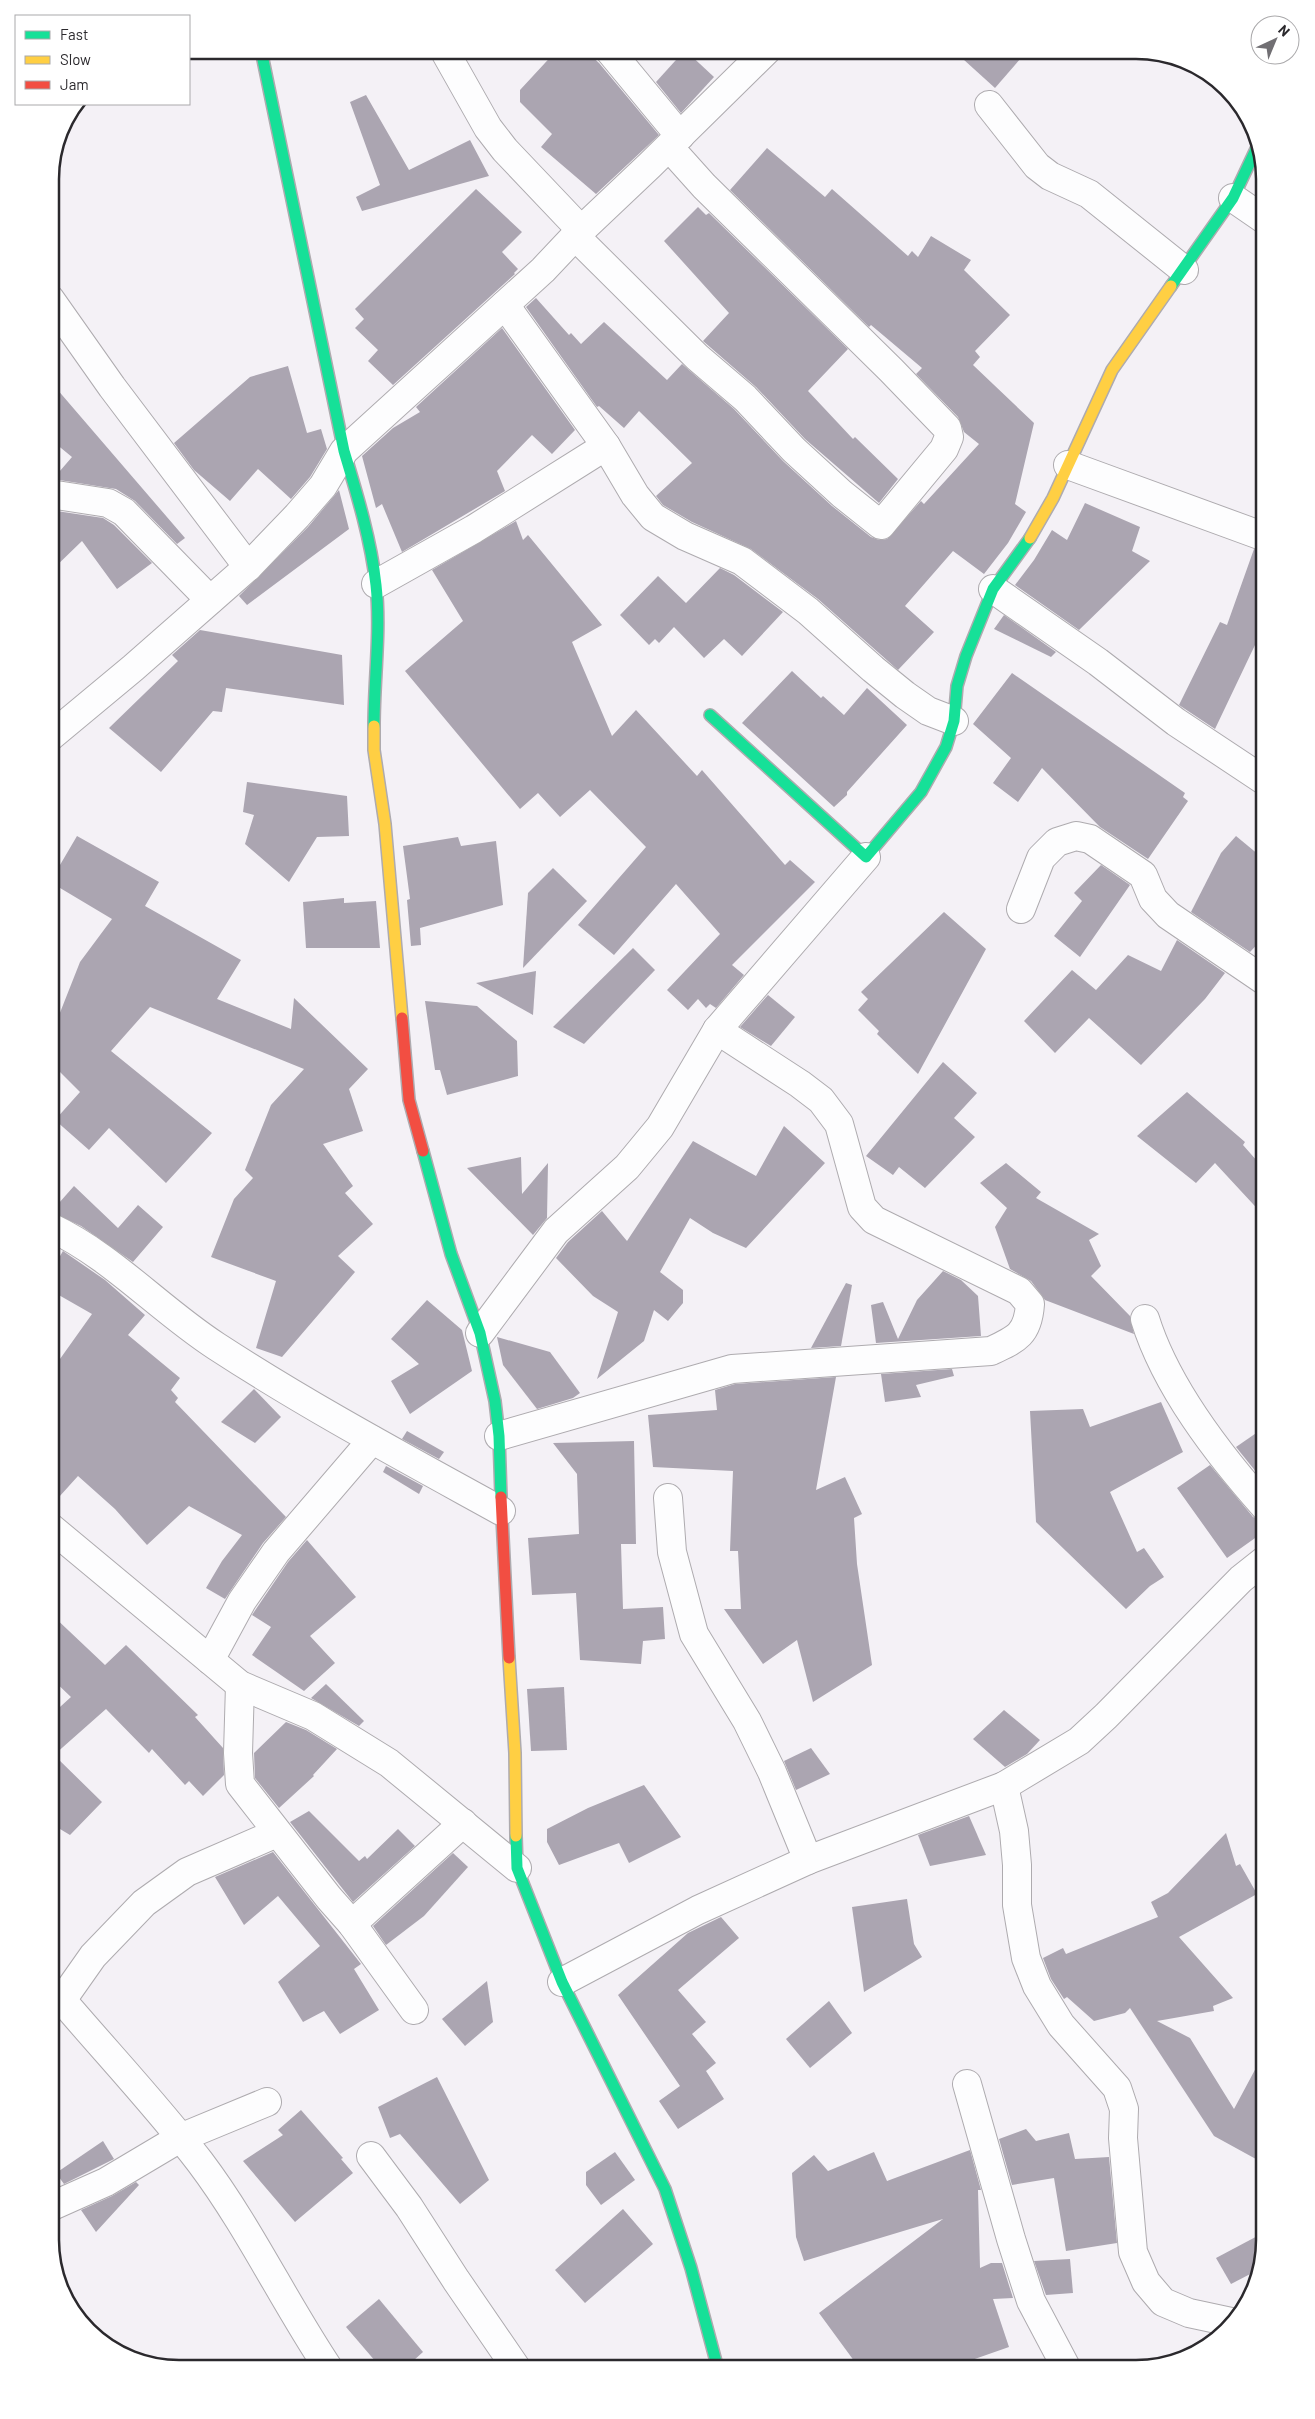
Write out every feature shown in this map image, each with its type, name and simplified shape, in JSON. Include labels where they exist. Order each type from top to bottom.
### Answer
[{"type":"street","points":[[264,59],[274,121],[344,451],[359,502],[376,584],[378,637],[374,691],[374,750],[385,824],[410,1100],[425,1165],[451,1254],[480,1333],[495,1401],[500,1436],[501,1511],[515,1753],[517,1868],[562,1982],[664,2189],[691,2268],[716,2360]]},
{"type":"street","points":[[449,59],[488,128],[578,233],[696,357],[745,398],[794,450],[842,494],[882,524],[944,449],[949,437],[947,428],[891,370],[704,186],[615,59]]},
{"type":"street","points":[[59,730],[248,566],[297,516],[323,486],[344,451],[543,270],[578,233],[758,59]]},
{"type":"street","points":[[989,105],[1037,166],[1050,176],[1089,194],[1184,270]]},
{"type":"street","points":[[480,1333],[556,1231],[627,1167],[660,1127],[717,1030],[921,792],[946,747],[954,721],[958,686],[966,656],[993,589],[1021,552],[1053,498],[1112,370],[1233,198],[1254,154]]},
{"type":"street","points":[[1233,198],[1256,214]]},
{"type":"street","points":[[505,305],[606,446],[635,495],[653,517],[685,536],[742,561],[808,611],[872,669],[905,695],[928,711],[954,721]]},
{"type":"street","points":[[59,311],[112,387],[248,566]]},
{"type":"street","points":[[376,584],[474,529],[606,446]]},
{"type":"street","points":[[1068,466],[1256,535]]},
{"type":"street","points":[[62,496],[108,504],[124,512],[210,600]]},
{"type":"street","points":[[993,589],[1098,662],[1176,722],[1256,775]]},
{"type":"street","points":[[710,715],[866,857]]},
{"type":"street","points":[[1022,909],[1041,858],[1057,842],[1076,836],[1090,839],[1142,875],[1153,899],[1168,915],[1256,975]]},
{"type":"street","points":[[500,1436],[732,1369],[991,1351],[1015,1340],[1028,1322],[1030,1304],[1019,1292],[874,1220],[862,1207],[839,1124],[821,1100],[800,1084],[717,1030]]},
{"type":"street","points":[[59,1233],[120,1273],[172,1316],[216,1346],[372,1440],[501,1511]]},
{"type":"street","points":[[1145,1319],[1151,1338],[1191,1414],[1256,1496]]},
{"type":"street","points":[[210,1660],[242,1601],[276,1552],[372,1440]]},
{"type":"street","points":[[668,1498],[672,1552],[694,1634],[747,1721],[772,1772],[808,1860]]},
{"type":"street","points":[[59,1534],[240,1685],[314,1716],[389,1763],[517,1868]]},
{"type":"street","points":[[562,1982],[698,1910],[808,1860],[1004,1786],[1079,1741],[1106,1716],[1241,1578],[1256,1567]]},
{"type":"street","points":[[240,1685],[238,1753],[240,1784],[352,1924],[414,2010]]},
{"type":"street","points":[[1004,1786],[1014,1831],[1017,1865],[1017,1906],[1026,1958],[1037,1986],[1060,2025],[1117,2088],[1124,2109],[1123,2138],[1133,2252],[1146,2282],[1163,2302],[1189,2313],[1225,2321]]},
{"type":"street","points":[[352,1924],[463,1823]]},
{"type":"street","points":[[59,1994],[144,1903],[187,1872],[277,1832]]},
{"type":"street","points":[[59,2000],[201,2163],[254,2244],[308,2338],[323,2360]]},
{"type":"street","points":[[967,2084],[1011,2239],[1032,2301],[1062,2360]]},
{"type":"street","points":[[59,2203],[106,2182],[180,2138],[267,2102]]},
{"type":"street","points":[[371,2156],[409,2207],[511,2360]]},
{"type":"building","points":[[549,59],[595,59],[659,135],[596,194],[541,147],[552,134],[520,102],[520,90]]},
{"type":"building","points":[[677,59],[695,59],[714,77],[681,113],[656,82]]},
{"type":"building","points":[[963,59],[1020,59],[995,88]]},
{"type":"building","points":[[366,95],[409,170],[470,140],[489,176],[362,211],[356,197],[380,185],[350,102]]},
{"type":"building","points":[[767,148],[825,197],[832,189],[908,256],[912,251],[918,257],[931,236],[971,260],[964,270],[1010,315],[975,351],[980,357],[973,365],[1034,423],[1015,504],[1026,512],[1008,543],[984,574],[953,551],[905,606],[934,632],[898,670],[818,599],[751,549],[692,522],[663,505],[656,496],[692,463],[639,411],[624,428],[599,406],[597,407],[526,307],[536,298],[569,335],[571,333],[581,344],[604,322],[667,380],[682,364],[734,409],[783,461],[832,506],[871,537],[879,540],[887,539],[921,501],[924,504],[979,444],[964,432],[958,417],[916,374],[922,368],[871,325],[869,327],[730,190]]},
{"type":"building","points":[[476,189],[522,232],[502,252],[518,269],[515,274],[393,385],[368,361],[378,350],[355,328],[364,319],[355,309]]},
{"type":"building","points":[[698,207],[706,215],[709,213],[848,349],[808,391],[853,439],[855,437],[898,479],[879,503],[805,439],[756,387],[703,341],[729,313],[664,241]]},
{"type":"building","points":[[502,328],[575,430],[552,454],[532,435],[497,471],[505,491],[402,552],[382,504],[376,508],[362,456],[393,428],[420,412],[416,407]]},
{"type":"building","points":[[288,366],[307,433],[321,429],[327,449],[310,477],[291,499],[258,469],[230,501],[194,470],[174,443],[250,377]]},
{"type":"building","points":[[59,391],[185,538],[177,544],[135,501],[116,489],[59,480],[59,472],[72,457],[59,446]]},
{"type":"building","points":[[339,490],[349,529],[247,605],[239,596],[308,527]]},
{"type":"building","points":[[1085,503],[1140,527],[1132,551],[1150,561],[1079,630],[1015,585],[1034,560],[1052,530],[1067,540]]},
{"type":"building","points":[[59,511],[103,518],[114,525],[152,563],[117,589],[82,541],[59,563]]},
{"type":"building","points":[[516,521],[523,540],[528,535],[602,625],[572,642],[612,736],[636,710],[697,776],[702,770],[785,865],[790,860],[815,882],[732,965],[744,975],[716,1008],[710,1004],[706,1008],[698,999],[688,1010],[667,990],[720,934],[676,884],[614,955],[578,925],[646,847],[590,790],[560,817],[538,793],[520,809],[405,671],[463,621],[432,570]]},
{"type":"building","points":[[1254,549],[1256,550],[1256,643],[1215,729],[1179,705],[1220,622],[1227,625]]},
{"type":"building","points":[[720,568],[734,575],[783,612],[742,656],[724,639],[704,658],[674,627],[659,643],[655,639],[649,645],[620,615],[658,576],[686,603]]},
{"type":"building","points":[[1004,615],[1056,652],[1051,657],[994,629]]},
{"type":"building","points":[[200,630],[342,655],[344,705],[226,688],[222,712],[213,711],[161,772],[109,728],[178,661],[172,655]]},
{"type":"building","points":[[792,671],[821,698],[823,696],[844,715],[867,688],[907,725],[847,792],[847,795],[834,807],[742,723]]},
{"type":"building","points":[[1012,673],[1185,793],[1183,797],[1188,801],[1148,859],[1100,827],[1042,768],[1018,802],[993,783],[1011,758],[973,724]]},
{"type":"building","points":[[247,782],[347,796],[349,836],[317,837],[289,882],[245,844],[254,815],[243,812]]},
{"type":"building","points":[[77,836],[159,882],[145,906],[241,960],[217,999],[291,1029],[294,998],[368,1069],[349,1089],[363,1131],[323,1144],[353,1186],[345,1193],[373,1224],[338,1256],[355,1272],[282,1357],[256,1348],[276,1281],[211,1257],[234,1199],[253,1178],[245,1170],[271,1105],[304,1069],[150,1007],[111,1051],[212,1133],[166,1183],[109,1128],[89,1150],[59,1124],[59,1116],[80,1092],[59,1071],[59,1015],[80,962],[112,919],[59,887],[59,867]]},
{"type":"building","points":[[1236,836],[1256,853],[1256,946],[1250,952],[1191,912],[1221,853]]},
{"type":"building","points":[[458,837],[461,846],[496,841],[503,905],[420,928],[421,945],[411,946],[407,900],[410,899],[403,846]]},
{"type":"building","points":[[1101,865],[1130,885],[1080,957],[1054,936],[1082,901],[1074,893]]},
{"type":"building","points":[[553,868],[587,901],[523,968],[528,893]]},
{"type":"building","points":[[344,898],[344,903],[376,901],[380,948],[306,948],[303,902]]},
{"type":"building","points":[[944,912],[986,949],[918,1074],[877,1034],[879,1031],[858,1010],[868,999],[861,992]]},
{"type":"building","points":[[1177,940],[1225,973],[1205,999],[1141,1065],[1089,1018],[1055,1053],[1024,1021],[1072,970],[1096,990],[1128,955],[1161,971]]},
{"type":"building","points":[[633,948],[655,970],[584,1044],[553,1027]]},
{"type":"building","points":[[536,971],[533,1015],[476,983]]},
{"type":"building","points":[[768,995],[795,1017],[771,1046],[740,1027]]},
{"type":"building","points":[[425,1001],[477,1006],[517,1041],[518,1076],[447,1095],[440,1070],[435,1070]]},
{"type":"building","points":[[943,1062],[977,1093],[954,1118],[975,1137],[925,1188],[899,1167],[893,1175],[866,1156]]},
{"type":"building","points":[[1187,1092],[1245,1142],[1243,1145],[1256,1160],[1256,1207],[1215,1163],[1196,1183],[1137,1136]]},
{"type":"building","points":[[784,1126],[825,1163],[746,1248],[713,1233],[690,1218],[660,1272],[683,1290],[683,1303],[668,1321],[654,1310],[644,1341],[597,1379],[618,1312],[593,1296],[556,1258],[568,1242],[602,1211],[627,1241],[693,1141],[756,1176]]},
{"type":"building","points":[[521,1157],[522,1194],[548,1163],[547,1218],[533,1235],[467,1168]]},
{"type":"building","points":[[1006,1163],[1041,1192],[1036,1198],[1099,1234],[1089,1240],[1101,1266],[1091,1276],[1130,1316],[1134,1334],[1045,1300],[1031,1281],[1010,1269],[995,1227],[1007,1208],[980,1183]]},
{"type":"building","points":[[74,1186],[118,1228],[138,1205],[163,1227],[133,1262],[81,1226],[59,1216],[59,1203]]},
{"type":"building","points":[[63,1251],[105,1280],[145,1315],[128,1335],[180,1378],[171,1390],[178,1398],[175,1402],[286,1517],[263,1543],[225,1599],[206,1588],[222,1561],[242,1535],[189,1506],[147,1545],[115,1509],[78,1476],[59,1497],[59,1360],[92,1314],[59,1295],[59,1258]]},
{"type":"building","points":[[943,1271],[961,1280],[978,1296],[981,1336],[876,1343],[871,1305],[883,1302],[898,1339],[917,1300]]},
{"type":"building","points":[[846,1283],[852,1285],[841,1346],[811,1348]]},
{"type":"building","points":[[427,1300],[462,1330],[472,1371],[410,1414],[391,1381],[419,1364],[391,1339]]},
{"type":"building","points":[[497,1337],[550,1352],[580,1393],[573,1398],[537,1409],[503,1365]]},
{"type":"building","points":[[952,1369],[954,1376],[916,1385],[921,1397],[885,1402],[881,1374]]},
{"type":"building","points":[[836,1377],[816,1490],[845,1477],[862,1514],[854,1518],[857,1564],[872,1665],[813,1702],[797,1640],[763,1664],[724,1609],[741,1609],[738,1551],[730,1551],[733,1471],[653,1467],[648,1415],[717,1410],[715,1390],[735,1384]]},
{"type":"building","points":[[254,1389],[281,1417],[255,1443],[221,1422]]},
{"type":"building","points":[[1161,1402],[1183,1452],[1110,1492],[1137,1552],[1144,1548],[1164,1577],[1150,1586],[1126,1609],[1036,1522],[1030,1411],[1083,1409],[1090,1427]]},
{"type":"building","points":[[407,1431],[444,1452],[439,1459],[402,1439]]},
{"type":"building","points":[[1256,1433],[1256,1472],[1236,1447]]},
{"type":"building","points":[[634,1441],[636,1544],[621,1544],[623,1609],[663,1607],[665,1639],[643,1641],[641,1664],[580,1660],[576,1593],[532,1595],[528,1538],[579,1534],[577,1474],[553,1443]]},
{"type":"building","points":[[1210,1465],[1256,1518],[1256,1537],[1227,1558],[1177,1488]]},
{"type":"building","points":[[386,1466],[423,1486],[419,1494],[383,1472]]},
{"type":"building","points":[[307,1540],[356,1597],[310,1636],[335,1663],[304,1691],[252,1655],[271,1627],[252,1615],[288,1562]]},
{"type":"building","points":[[59,1622],[105,1665],[126,1645],[198,1715],[195,1717],[223,1748],[224,1775],[203,1796],[189,1781],[185,1785],[152,1749],[149,1753],[106,1709],[59,1751],[59,1708],[71,1697],[59,1686]]},
{"type":"building","points":[[326,1684],[364,1721],[359,1726],[311,1698]]},
{"type":"building","points":[[564,1687],[567,1750],[531,1751],[527,1689]]},
{"type":"building","points":[[1004,1710],[1040,1740],[1027,1754],[1005,1767],[973,1739]]},
{"type":"building","points":[[286,1722],[306,1730],[337,1749],[314,1776],[279,1808],[255,1778],[254,1753]]},
{"type":"building","points":[[811,1748],[830,1774],[796,1790],[784,1761]]},
{"type":"building","points":[[59,1760],[102,1802],[70,1835],[59,1828]]},
{"type":"building","points":[[644,1785],[681,1837],[629,1863],[619,1843],[559,1865],[547,1842],[547,1829],[588,1808]]},
{"type":"building","points":[[309,1811],[359,1861],[365,1856],[367,1859],[398,1829],[415,1846],[353,1902],[290,1822]]},
{"type":"building","points":[[969,1816],[986,1855],[930,1866],[918,1835]]},
{"type":"building","points":[[1226,1833],[1236,1866],[1240,1864],[1256,1892],[1256,1895],[1179,1937],[1233,1998],[1213,2006],[1214,2011],[1157,2021],[1190,2038],[1234,2109],[1256,2068],[1256,2159],[1214,2136],[1130,2008],[1125,2013],[1094,2021],[1067,1997],[1064,1999],[1051,1979],[1043,1958],[1063,1948],[1066,1954],[1158,1917],[1151,1902],[1168,1893]]},
{"type":"building","points":[[273,1852],[361,1964],[354,1969],[379,2010],[340,2034],[324,2011],[303,2022],[278,1982],[320,1946],[278,1896],[244,1925],[215,1877]]},
{"type":"building","points":[[453,1853],[468,1867],[424,1916],[386,1945],[373,1926]]},
{"type":"building","points":[[907,1899],[914,1944],[922,1957],[864,1992],[852,1907]]},
{"type":"building","points":[[721,1917],[739,1938],[678,1990],[706,2022],[692,2034],[716,2063],[706,2071],[724,2099],[678,2129],[659,2101],[680,2086],[618,1995],[688,1933]]},
{"type":"building","points":[[487,1981],[493,2022],[465,2046],[442,2019]]},
{"type":"building","points":[[829,2001],[852,2033],[810,2068],[786,2039]]},
{"type":"building","points":[[437,2077],[489,2180],[460,2204],[400,2134],[390,2138],[378,2107]]},
{"type":"building","points":[[301,2110],[343,2158],[341,2159],[353,2173],[295,2222],[243,2161],[283,2135],[278,2130]]},
{"type":"building","points":[[1026,2129],[1036,2141],[1069,2133],[1075,2159],[1109,2157],[1117,2243],[1066,2251],[1054,2178],[1012,2185],[999,2139]]},
{"type":"building","points":[[103,2141],[114,2159],[64,2184],[59,2177],[59,2171]]},
{"type":"building","points":[[970,2150],[981,2190],[978,2190],[980,2268],[991,2263],[1002,2263],[1013,2298],[993,2299],[1009,2347],[972,2360],[853,2360],[819,2313],[943,2219],[804,2261],[796,2237],[792,2173],[814,2155],[828,2171],[874,2152],[887,2181]]},
{"type":"building","points":[[615,2152],[635,2180],[601,2205],[586,2185],[586,2172]]},
{"type":"building","points":[[136,2182],[139,2185],[96,2232],[81,2210],[112,2196]]},
{"type":"building","points":[[623,2209],[653,2244],[585,2303],[555,2270]]},
{"type":"building","points":[[1256,2237],[1255,2256],[1251,2274],[1231,2284],[1216,2258]]},
{"type":"building","points":[[1070,2259],[1073,2293],[1046,2295],[1034,2261]]},
{"type":"building","points":[[379,2299],[423,2352],[414,2360],[374,2360],[346,2327]]},
{"type":"traffic: fast","points":[[263,59],[344,451],[363,517],[374,568],[378,620],[374,726]]},
{"type":"traffic: fast","points":[[1171,286],[1233,198],[1254,154]]},
{"type":"traffic: fast","points":[[710,715],[866,857],[921,792],[946,747],[954,721],[957,686],[966,656],[993,589],[1030,538]]},
{"type":"traffic: fast","points":[[423,1151],[451,1254],[480,1333],[495,1401],[499,1436],[501,1497]]},
{"type":"traffic: fast","points":[[516,1836],[517,1868],[562,1982],[665,2189],[691,2268],[716,2360]]},
{"type":"traffic: slow","points":[[1030,538],[1053,498],[1112,370],[1171,286]]},
{"type":"traffic: slow","points":[[374,726],[374,750],[385,824],[402,1018]]},
{"type":"traffic: slow","points":[[509,1658],[515,1753],[516,1836]]},
{"type":"traffic: jam","points":[[402,1018],[409,1100],[423,1151]]},
{"type":"traffic: jam","points":[[501,1497],[509,1658]]}]
